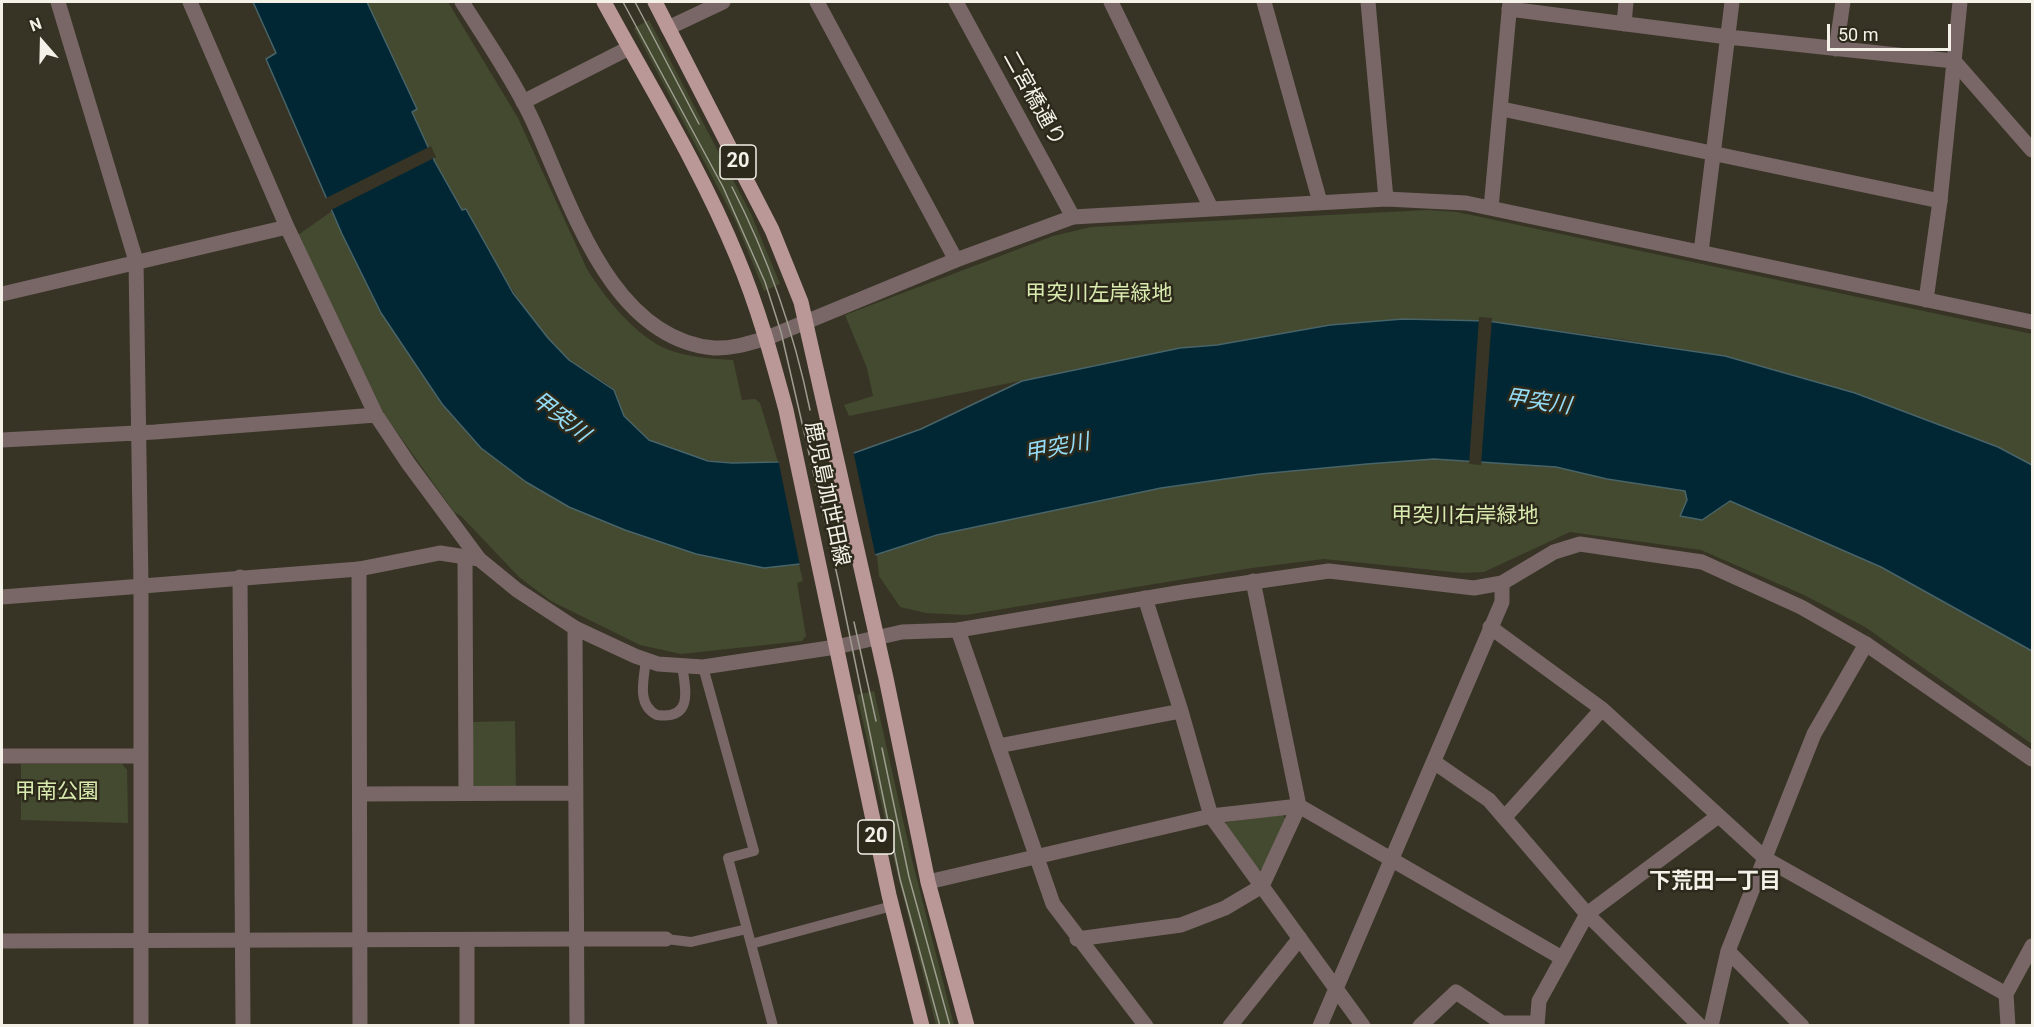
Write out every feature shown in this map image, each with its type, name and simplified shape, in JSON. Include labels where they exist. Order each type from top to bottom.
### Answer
[{"type":"main road","name":"鹿児島加世田線","points":[[604,2],[699,178],[736,255],[767,338],[786,410],[823,578],[892,906],[922,1026]]},
{"type":"main road","name":"鹿児島加世田線","points":[[655,2],[772,230],[807,321],[861,577],[877,637],[928,882],[967,1026]]},
{"type":"street","points":[[58,2],[136,261],[141,586],[141,1026]]},
{"type":"street","points":[[190,2],[287,227],[376,415],[472,557],[575,628],[646,660],[658,664],[703,667],[836,647],[902,632],[958,630],[1144,598],[1329,571],[1474,588],[1502,583],[1554,552],[1580,544],[1702,562],[1801,607],[1866,644],[2032,759]]},
{"type":"street","points":[[462,2],[523,102],[591,247],[610,281],[644,318],[689,342],[714,348],[736,347],[767,338],[956,260],[1073,217],[1386,199],[1466,202],[2032,322]]},
{"type":"street","points":[[668,28],[723,2]]},
{"type":"street","points":[[817,2],[956,260]]},
{"type":"street","name":"二宮橋通り","points":[[956,2],[1073,217]]},
{"type":"street","points":[[1111,2],[1211,208]]},
{"type":"street","points":[[1264,2],[1320,202]]},
{"type":"street","points":[[1368,2],[1386,199]]},
{"type":"street","points":[[1624,24],[1626,2]]},
{"type":"street","points":[[1701,252],[1732,2]]},
{"type":"street","points":[[1836,49],[1843,2]]},
{"type":"street","points":[[1926,300],[1940,201],[1960,2]]},
{"type":"street","points":[[1491,208],[1510,5],[1624,24],[1954,62],[2032,150]]},
{"type":"street","points":[[523,102],[628,48]]},
{"type":"street","points":[[1502,109],[1940,201]]},
{"type":"street","points":[[2,294],[287,227]]},
{"type":"street","points":[[2,440],[138,433],[376,415]]},
{"type":"street","points":[[2,597],[359,569],[440,553],[472,557]]},
{"type":"street","points":[[466,793],[472,557]]},
{"type":"street","points":[[359,569],[360,1026]]},
{"type":"street","points":[[240,577],[243,1026]]},
{"type":"street","points":[[1077,939],[1181,925],[1225,908],[1262,886],[1299,806],[1253,581]]},
{"type":"street","points":[[1320,1026],[1502,602],[1502,583]]},
{"type":"street","points":[[1144,598],[1181,711],[1211,816],[1363,1026]]},
{"type":"street","points":[[1490,627],[1602,709],[1717,817],[1766,859],[2006,994]]},
{"type":"street","points":[[575,628],[576,1026]]},
{"type":"street","points":[[958,630],[1053,904],[1077,939],[1146,1026]]},
{"type":"street","points":[[1711,1026],[1728,951],[1814,734],[1866,644]]},
{"type":"street","points":[[1505,817],[1602,709]]},
{"type":"street","points":[[998,746],[1181,711]]},
{"type":"street","points":[[2,756],[141,756]]},
{"type":"street","points":[[1434,762],[1489,800],[1587,914],[1700,1026]]},
{"type":"street","points":[[360,794],[575,793]]},
{"type":"street","points":[[928,882],[1211,816],[1299,806],[1562,958]]},
{"type":"street","points":[[1420,1026],[1456,992],[1502,1023],[1537,1024],[1539,1001],[1587,914],[1717,817]]},
{"type":"street","points":[[1230,1026],[1300,938]]},
{"type":"street","points":[[2,940],[666,939]]},
{"type":"street","points":[[467,940],[467,1026]]},
{"type":"street","points":[[2008,1026],[2006,994],[2032,946]]},
{"type":"street","points":[[1728,951],[1802,1026]]},
{"type":"lane","points":[[646,660],[642,698],[646,706],[657,715],[676,713],[684,705],[687,698],[682,666]]},
{"type":"lane","points":[[703,667],[754,851],[728,858],[773,1026]]},
{"type":"lane","points":[[752,944],[892,906]]},
{"type":"lane","points":[[666,939],[691,942],[747,929]]},
{"type":"green space","points":[[367,2],[448,2],[518,118],[587,269],[602,292],[622,316],[657,344],[684,354],[733,360],[742,400],[755,399],[760,403],[778,462],[737,463],[696,458],[658,444],[626,419],[616,393],[611,387],[570,360],[550,340],[510,286],[466,209],[462,211],[435,162],[412,111],[417,108]]},
{"type":"green space","points":[[649,20],[751,214],[780,284],[764,291],[736,222],[634,28]]},
{"type":"green space","name":"甲突川左岸緑地","points":[[1428,210],[1457,212],[2032,334],[2032,465],[1998,447],[1855,393],[1725,356],[1488,321],[1403,319],[1330,325],[1217,345],[1180,348],[849,416],[844,405],[873,396],[867,368],[845,315],[1053,236],[1091,227]]},
{"type":"green space","points":[[332,211],[381,313],[441,404],[481,448],[569,507],[625,530],[696,554],[764,568],[799,564],[803,581],[797,583],[806,636],[802,641],[681,654],[640,645],[551,601],[519,577],[461,516],[454,512],[384,414],[298,235]]},
{"type":"green space","name":"甲突川右岸緑地","points":[[1434,459],[1556,467],[1607,479],[1686,491],[1688,500],[1702,520],[1730,501],[1881,567],[2032,651],[2032,744],[1865,627],[1804,595],[1701,550],[1570,532],[1484,572],[1462,573],[1324,559],[1252,568],[966,615],[926,613],[900,607],[879,576],[877,555],[1012,516],[1081,501],[1223,479]]},
{"type":"green space","points":[[874,691],[912,860],[954,1025],[936,1025],[895,864],[857,695]]},
{"type":"green space","points":[[515,721],[516,789],[476,789],[471,783],[471,722]]},
{"type":"green space","name":"甲南公園","points":[[21,764],[122,764],[127,770],[128,823],[21,820]]},
{"type":"green space","points":[[1283,815],[1287,822],[1265,868],[1258,870],[1224,828],[1227,822]]},
{"type":"water","name":"甲突川","points":[[253,2],[367,2],[417,109],[412,112],[435,162],[462,210],[466,209],[513,293],[548,338],[569,360],[614,390],[624,416],[649,440],[708,461],[732,463],[778,462],[854,453],[921,429],[1022,381],[1180,348],[1217,345],[1330,325],[1403,319],[1488,321],[1725,356],[1855,393],[1998,447],[2032,465],[2032,651],[1881,567],[1730,501],[1702,520],[1680,516],[1687,500],[1685,491],[1607,479],[1556,467],[1434,459],[1260,474],[1161,488],[937,535],[872,556],[764,568],[696,554],[625,530],[569,507],[526,482],[481,448],[442,404],[381,313],[342,234],[266,59],[276,53]]},
{"type":"pier","points":[[431,146],[436,157],[329,211],[324,199]]},
{"type":"pier","points":[[1479,317],[1492,318],[1481,465],[1469,464]]},
{"type":"pier","points":[[853,450],[876,558],[800,566],[778,459]]},
{"type":"tram line","points":[[623,2],[723,187],[765,282],[781,332],[838,579],[900,879],[940,1026]]},
{"type":"tram line","points":[[635,2],[699,124]]},
{"type":"tram line","points":[[732,187],[758,241],[779,296],[804,381],[810,410]]},
{"type":"tram line","points":[[854,622],[876,721]]},
{"type":"tram line","points":[[882,748],[909,877],[950,1026]]},
{"type":"district","name":"下荒田一丁目","points":[[1715,882]]}]
